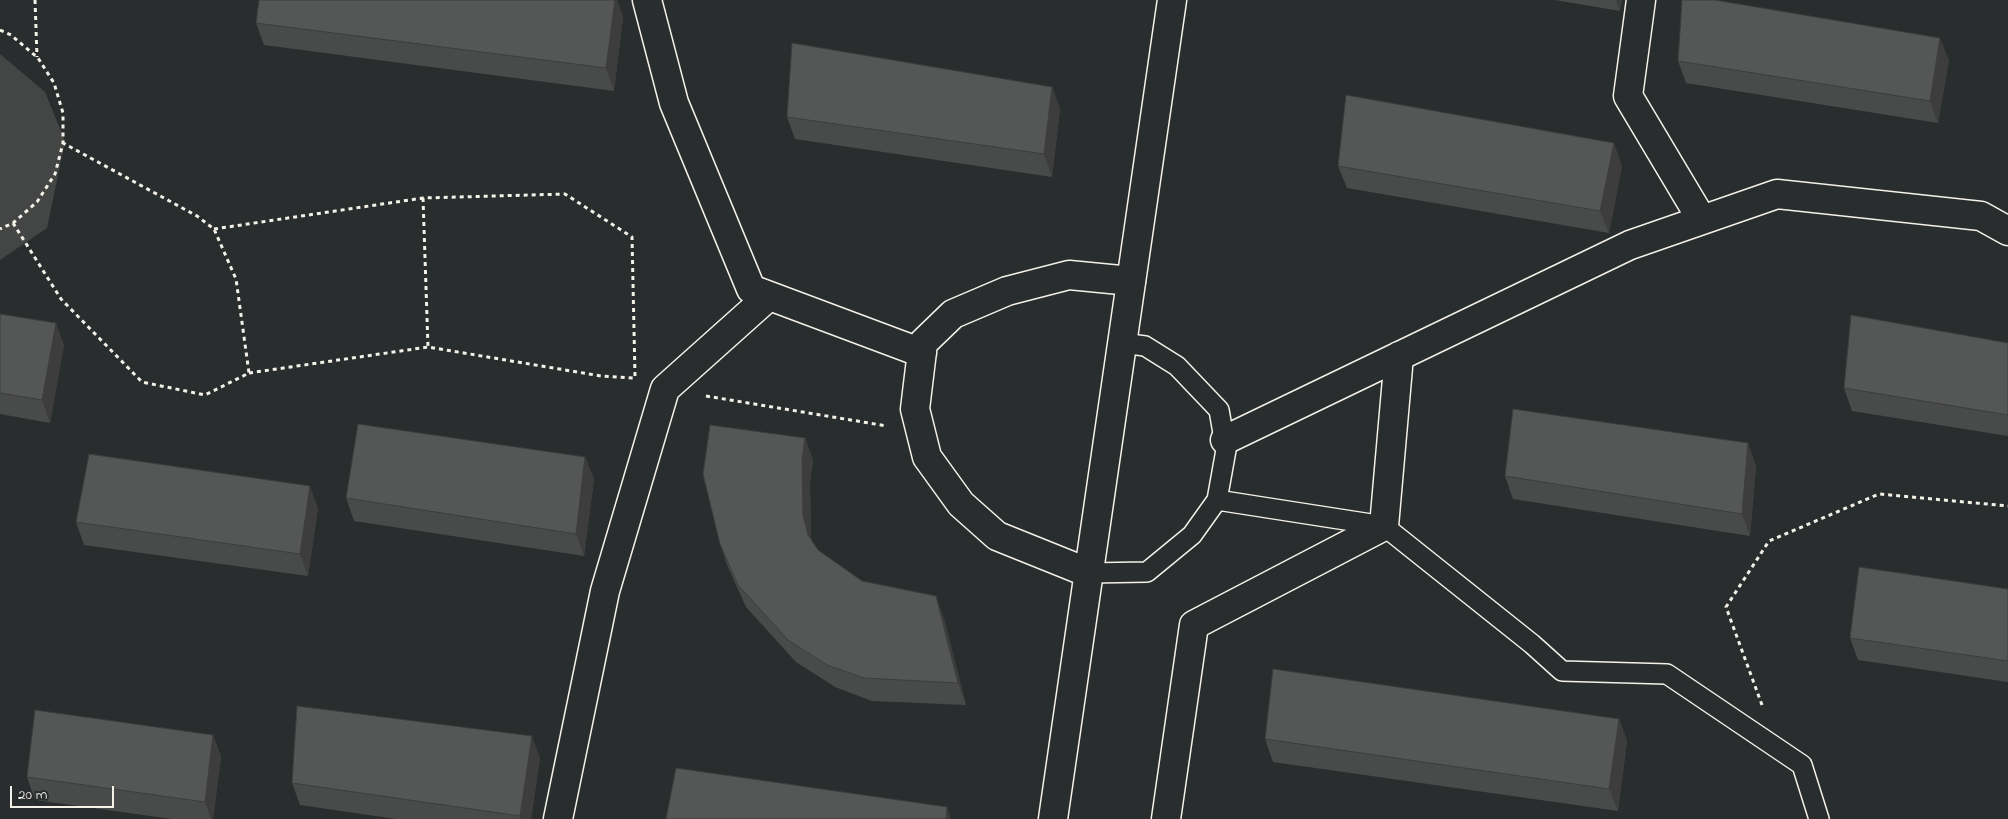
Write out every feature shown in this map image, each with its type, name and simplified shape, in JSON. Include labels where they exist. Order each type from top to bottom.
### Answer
[{"type":"street","points":[[648,0],[678,112],[751,290],[922,354]]},
{"type":"street","points":[[1053,819],[1172,0]]},
{"type":"street","points":[[1641,0],[1628,96],[1702,220]]},
{"type":"street","points":[[1225,440],[1630,245],[1777,194],[1981,216],[2008,231]]},
{"type":"street","points":[[1089,573],[996,536],[961,504],[927,457],[915,409],[923,343],[953,314],[1007,291],[1069,276],[1131,281]]},
{"type":"street","points":[[558,819],[605,590],[665,389],[769,296]]},
{"type":"street","points":[[1166,819],[1194,625],[1384,526],[1399,356]]},
{"type":"lane","points":[[1089,573],[1147,572],[1192,535],[1217,500],[1226,450],[1218,410],[1177,366],[1145,346],[1122,343]]},
{"type":"lane","points":[[1217,500],[1384,526],[1562,671],[1667,674],[1802,765],[1819,819]]},
{"type":"path","points":[[35,0],[38,58]]},
{"type":"path","points":[[0,30],[11,35],[38,58],[54,83],[63,112],[63,143],[55,174],[37,202],[13,223],[0,230]]},
{"type":"path","points":[[63,143],[197,216],[214,229],[236,279],[249,373]]},
{"type":"path","points":[[13,223],[61,299],[142,382],[205,395],[249,373],[428,348],[601,376],[635,378],[632,237],[565,194],[423,198],[214,229]]},
{"type":"path","points":[[423,198],[428,348]]},
{"type":"path","points":[[665,389],[921,431]]},
{"type":"path","points":[[1779,750],[1726,607],[1769,541],[1879,494],[2008,506]]},
{"type":"shaded area","points":[[0,54],[45,92],[65,141],[47,228],[0,260]]},
{"type":"building","points":[[259,0],[615,0],[606,68],[256,23]]},
{"type":"building","points":[[1682,0],[1715,0],[1940,38],[1930,101],[1678,61]]},
{"type":"building","points":[[792,43],[1052,87],[1044,154],[787,117]]},
{"type":"building","points":[[1346,95],[1614,143],[1600,211],[1338,166]]},
{"type":"building","points":[[0,314],[56,323],[42,400],[0,393]]},
{"type":"building","points":[[1851,315],[2008,343],[2008,415],[1844,388]]},
{"type":"building","points":[[1513,409],[1748,443],[1742,514],[1505,476]]},
{"type":"building","points":[[358,424],[585,457],[576,534],[346,498]]},
{"type":"building","points":[[710,425],[805,438],[802,460],[803,515],[808,535],[818,550],[862,581],[936,596],[958,683],[864,678],[827,665],[788,640],[738,585],[720,544],[703,474]]},
{"type":"building","points":[[89,454],[310,486],[300,554],[76,522]]},
{"type":"building","points":[[1859,567],[2008,589],[2008,661],[1850,638]]},
{"type":"building","points":[[1273,669],[1619,719],[1609,789],[1265,739]]},
{"type":"building","points":[[297,706],[532,736],[520,816],[292,783]]},
{"type":"building","points":[[35,710],[213,735],[205,802],[27,777]]},
{"type":"building","points":[[676,768],[947,807],[946,819],[666,819]]}]
